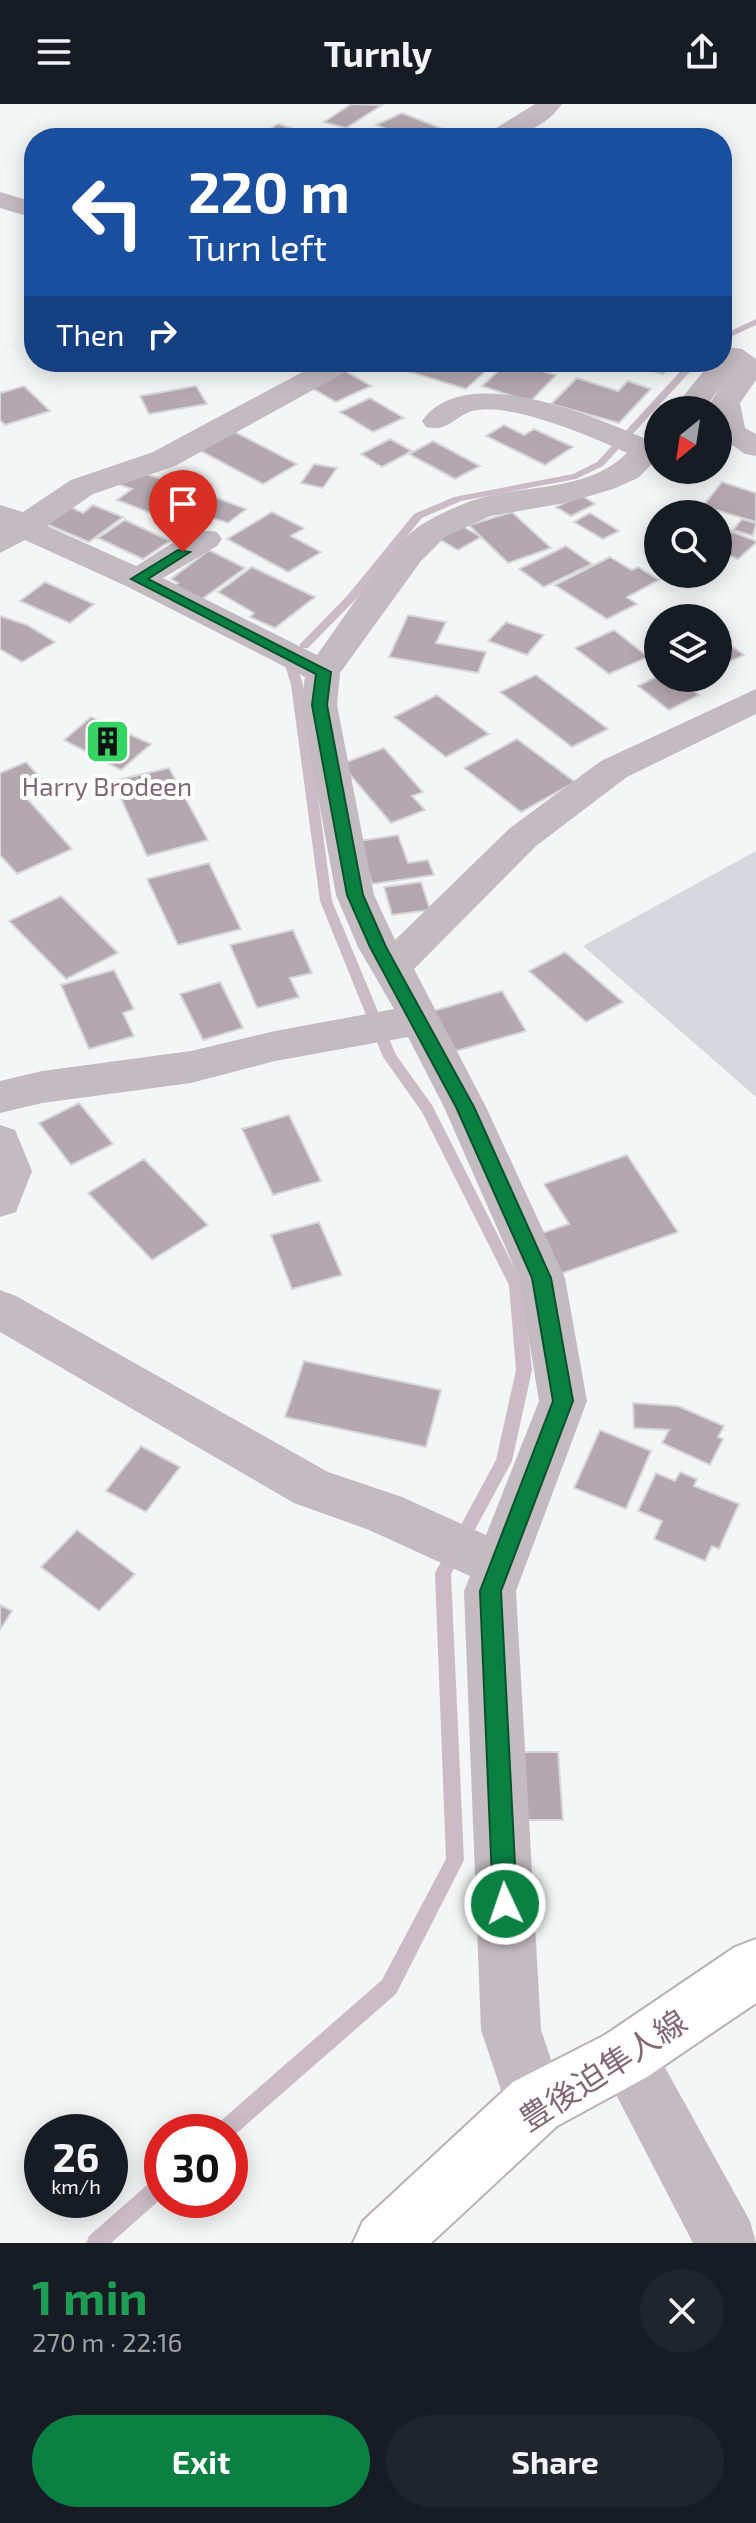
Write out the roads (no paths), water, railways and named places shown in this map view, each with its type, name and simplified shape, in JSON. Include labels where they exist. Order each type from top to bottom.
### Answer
[{"type":"main road","name":"豊後迫隼人線","points":[[385,2243],[535,2104],[626,2056],[756,1968]]},
{"type":"street","points":[[514,128],[531,120],[550,104]]},
{"type":"street","points":[[0,200],[24,207]]},
{"type":"street","points":[[732,353],[756,344]]},
{"type":"street","points":[[732,359],[750,367],[725,403],[731,432],[756,447]]},
{"type":"street","points":[[8,528],[82,487],[164,459],[325,372]]},
{"type":"street","points":[[697,396],[714,372]]},
{"type":"street","points":[[392,966],[378,947],[355,895],[319,705],[323,672],[409,554],[434,530],[482,508],[565,494],[602,482],[627,471],[636,442],[494,401],[458,405],[437,421]]},
{"type":"street","points":[[8,528],[138,579],[323,672]]},
{"type":"street","points":[[138,579],[206,539]]},
{"type":"street","points":[[384,1026],[392,966],[523,837],[603,778],[693,729],[756,700]]},
{"type":"street","points":[[0,1097],[42,1087],[191,1067],[384,1026]]},
{"type":"street","points":[[384,1026],[465,1107],[542,1278],[563,1401],[496,1564],[490,1591],[511,2030],[535,2104]]},
{"type":"street","points":[[0,1142],[10,1171],[0,1200]]},
{"type":"street","points":[[0,1309],[312,1488],[384,1513],[496,1564]]},
{"type":"street","points":[[626,2056],[728,2243]]},
{"type":"waterway","points":[[732,333],[756,322]]},
{"type":"waterway","points":[[304,646],[351,598],[418,516],[458,499],[576,476],[600,464],[685,372]]},
{"type":"waterway","points":[[244,2114],[389,1987],[455,1860],[443,1573],[504,1461],[524,1370],[516,1285],[427,1109],[390,1057],[326,901],[297,685],[290,662]]},
{"type":"waterway","points":[[96,2243],[144,2201]]},
{"type":"place","name":"Harry Brodeen","points":[[107,742]]}]
